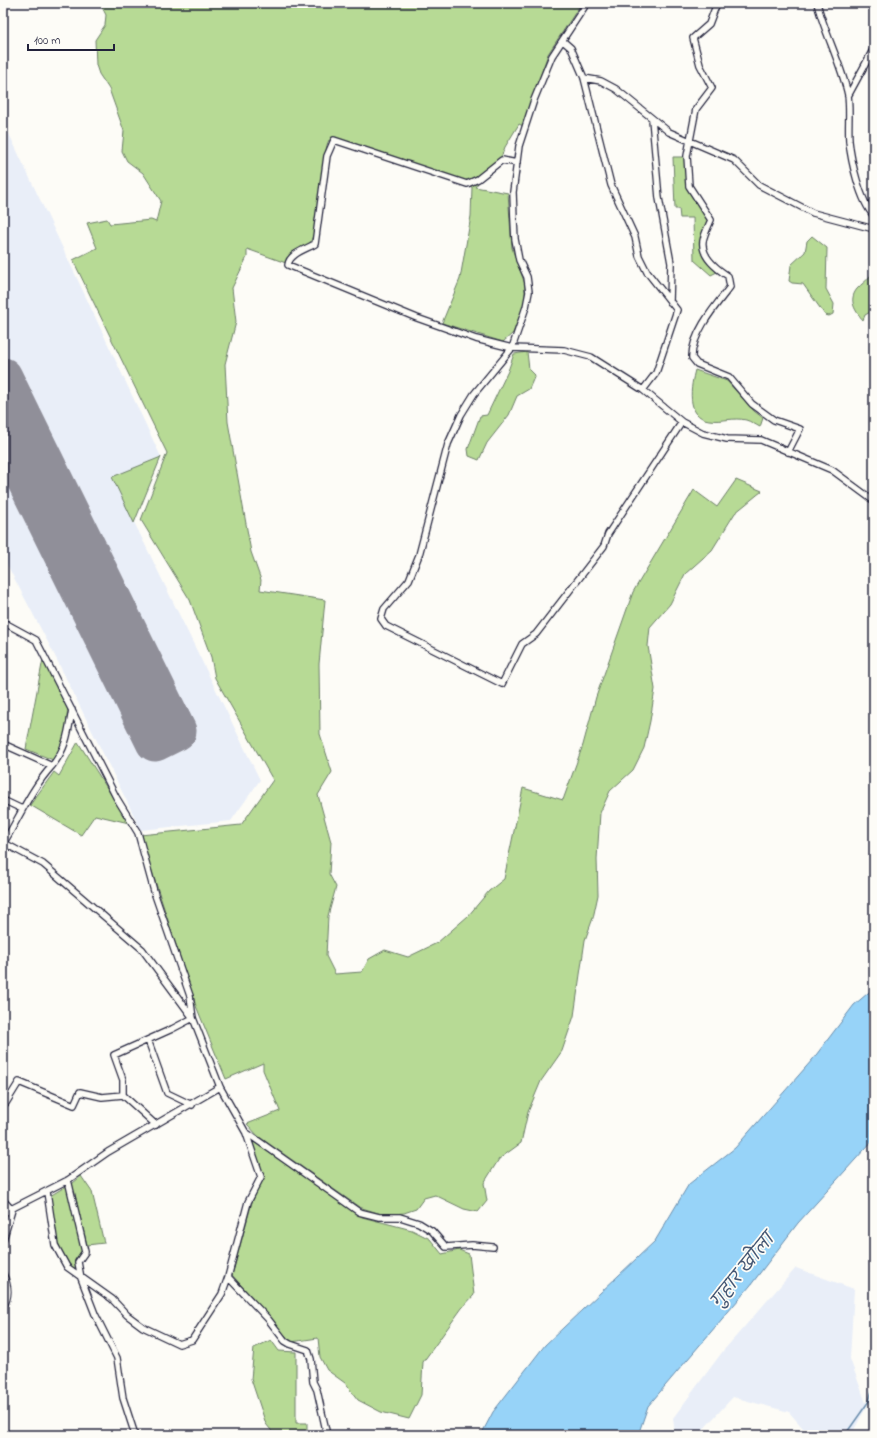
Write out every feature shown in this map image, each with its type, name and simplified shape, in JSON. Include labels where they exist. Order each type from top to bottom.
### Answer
[{"type":"street","points":[[587,3],[552,56],[534,100],[519,146],[513,192],[515,239],[519,260],[526,277],[528,292],[526,307],[512,348],[474,394],[460,415],[448,444],[419,555],[409,580],[384,609],[381,619],[386,626],[502,684],[522,644],[536,634],[595,559],[604,546],[608,534],[682,422]]},
{"type":"street","points":[[717,3],[709,24],[693,38],[700,65],[712,88],[696,109],[687,156],[689,186],[711,220],[703,242],[706,254],[715,267],[728,276],[730,287],[699,331],[694,343],[692,358],[697,364],[729,377],[752,404],[768,416],[800,429],[788,452]]},
{"type":"street","points":[[817,3],[823,24],[835,49],[848,96],[849,142],[858,182],[870,212],[874,216]]},
{"type":"street","points":[[563,41],[571,48],[584,78],[611,185],[635,237],[639,256],[647,272],[677,310],[656,373],[643,390]]},
{"type":"street","points":[[848,96],[874,48]]},
{"type":"street","points":[[584,78],[600,81],[616,89],[669,132],[691,140],[734,160],[759,185],[813,212],[874,229]]},
{"type":"street","points":[[652,119],[659,198],[671,263],[670,302]]},
{"type":"street","points":[[517,163],[502,160],[478,179],[467,184],[334,140],[327,156],[315,244],[296,254],[289,260],[288,265],[417,318],[476,338],[512,348],[564,350],[592,357],[643,390],[682,422],[704,433],[727,439],[762,440],[832,470],[874,501]]},
{"type":"street","points":[[3,622],[36,640],[116,797],[138,833],[154,895],[190,996],[193,1018],[220,1087],[246,1133],[261,1177],[248,1202],[222,1294],[192,1340],[179,1344],[143,1327],[127,1315],[112,1299],[67,1267],[55,1245],[47,1192]]},
{"type":"street","points":[[72,709],[67,740],[62,754],[43,776],[3,843],[43,864],[142,949],[193,1018]]},
{"type":"street","points":[[3,744],[52,766]]},
{"type":"street","points":[[3,800],[22,809]]},
{"type":"street","points":[[123,1095],[123,1080],[114,1054],[148,1040],[193,1018]]},
{"type":"street","points":[[148,1040],[166,1093],[192,1105]]},
{"type":"street","points":[[3,1102],[6,1103],[19,1082],[74,1105],[80,1092],[102,1097],[123,1095],[156,1125]]},
{"type":"street","points":[[3,1213],[12,1210],[68,1180],[108,1152],[192,1105],[220,1087]]},
{"type":"street","points":[[246,1133],[359,1212],[378,1217],[400,1217],[419,1223],[432,1231],[446,1247],[472,1245],[493,1247]]},
{"type":"street","points":[[68,1180],[85,1252],[78,1262],[81,1278],[95,1314],[117,1358],[123,1398],[135,1435]]},
{"type":"street","points":[[3,1200],[12,1210]]},
{"type":"street","points":[[3,1240],[12,1210]]},
{"type":"street","points":[[3,1274],[9,1291],[7,1301],[3,1307]]},
{"type":"street","points":[[228,1277],[268,1319],[285,1341],[308,1350],[311,1359],[313,1382],[317,1390],[327,1435]]},
{"type":"shaded area","points":[[3,121],[161,457],[112,477],[260,780],[231,821],[141,830],[52,650],[3,557]]},
{"type":"shaded area","points":[[796,1268],[854,1289],[850,1359],[867,1406],[851,1435],[809,1435],[789,1412],[733,1397],[698,1435],[675,1435],[673,1418],[723,1351]]},
{"type":"green space","points":[[100,3],[568,3],[579,7],[548,54],[523,126],[519,124],[505,147],[497,168],[475,187],[508,193],[512,248],[525,284],[523,308],[513,333],[503,342],[442,323],[460,279],[471,216],[472,187],[329,140],[326,149],[319,214],[311,241],[309,244],[292,254],[286,263],[247,249],[247,257],[232,288],[236,322],[225,364],[228,422],[251,552],[261,580],[260,590],[325,600],[319,664],[320,734],[332,772],[318,795],[331,842],[329,874],[336,887],[328,916],[326,956],[335,974],[362,972],[369,959],[385,950],[408,957],[437,943],[468,916],[489,891],[504,879],[523,788],[563,800],[583,745],[596,697],[633,592],[694,490],[717,507],[736,480],[762,491],[735,513],[712,550],[685,574],[670,604],[650,627],[648,646],[655,689],[650,721],[644,748],[633,770],[610,791],[600,813],[597,859],[598,895],[593,918],[585,940],[574,1016],[562,1051],[541,1081],[528,1112],[521,1143],[499,1159],[484,1183],[487,1201],[478,1212],[464,1209],[435,1195],[424,1198],[416,1209],[404,1213],[384,1215],[359,1207],[258,1136],[247,1124],[280,1111],[263,1070],[263,1063],[226,1079],[196,1006],[140,835],[241,825],[273,780],[215,678],[211,657],[190,600],[141,520],[167,453],[73,260],[97,248],[87,223],[107,219],[110,224],[151,220],[156,222],[161,201],[143,173],[127,161],[122,151],[124,131],[109,89],[99,74],[96,65],[95,40],[105,25],[106,15]]},
{"type":"green space","points":[[673,157],[686,157],[688,186],[708,220],[702,237],[702,243],[705,252],[717,272],[711,275],[694,260],[693,218],[680,218],[679,209],[675,209]]},
{"type":"green space","points":[[812,236],[827,248],[826,289],[834,304],[833,314],[829,316],[825,315],[803,284],[792,283],[789,281],[791,265],[805,252],[807,241]]},
{"type":"green space","points":[[871,275],[874,275],[874,310],[865,315],[863,320],[855,309],[853,297],[857,289]]},
{"type":"green space","points":[[527,352],[529,369],[535,375],[529,389],[517,396],[509,415],[487,443],[479,460],[469,456],[468,449],[480,416],[487,415],[508,371],[514,354]]},
{"type":"green space","points":[[695,370],[727,381],[754,411],[763,418],[760,427],[741,419],[709,420],[701,418],[693,407],[691,392]]},
{"type":"green space","points":[[161,457],[134,523],[112,477]]},
{"type":"green space","points":[[43,659],[68,705],[65,740],[59,753],[53,760],[26,749]]},
{"type":"green space","points":[[78,742],[129,823],[95,815],[81,835],[30,805],[54,772],[59,776]]},
{"type":"green space","points":[[252,1141],[362,1217],[412,1230],[430,1239],[442,1254],[459,1250],[469,1254],[474,1295],[462,1308],[423,1362],[421,1395],[409,1419],[381,1412],[358,1400],[345,1383],[327,1370],[320,1357],[318,1338],[291,1342],[232,1275],[252,1202],[263,1177]]},
{"type":"green space","points":[[81,1176],[92,1192],[104,1243],[87,1245],[72,1184]]},
{"type":"green space","points":[[68,1185],[82,1250],[76,1259],[78,1272],[64,1257],[56,1237],[50,1196]]},
{"type":"green space","points":[[271,1340],[279,1351],[296,1352],[296,1423],[307,1423],[307,1435],[275,1435],[266,1424],[251,1379],[254,1348]]},
{"type":"water","name":"गुहार खोला","points":[[874,988],[874,1139],[798,1223],[750,1286],[648,1406],[638,1435],[481,1435],[493,1412],[545,1345],[655,1241],[689,1184],[735,1148],[813,1059],[854,1005]]},
{"type":"waterway","points":[[845,1435],[869,1401],[874,1384]]},
{"type":"taxiway","points":[[3,406],[20,441]]},
{"type":"runway","points":[[3,377],[177,731],[155,742],[3,433]]}]
